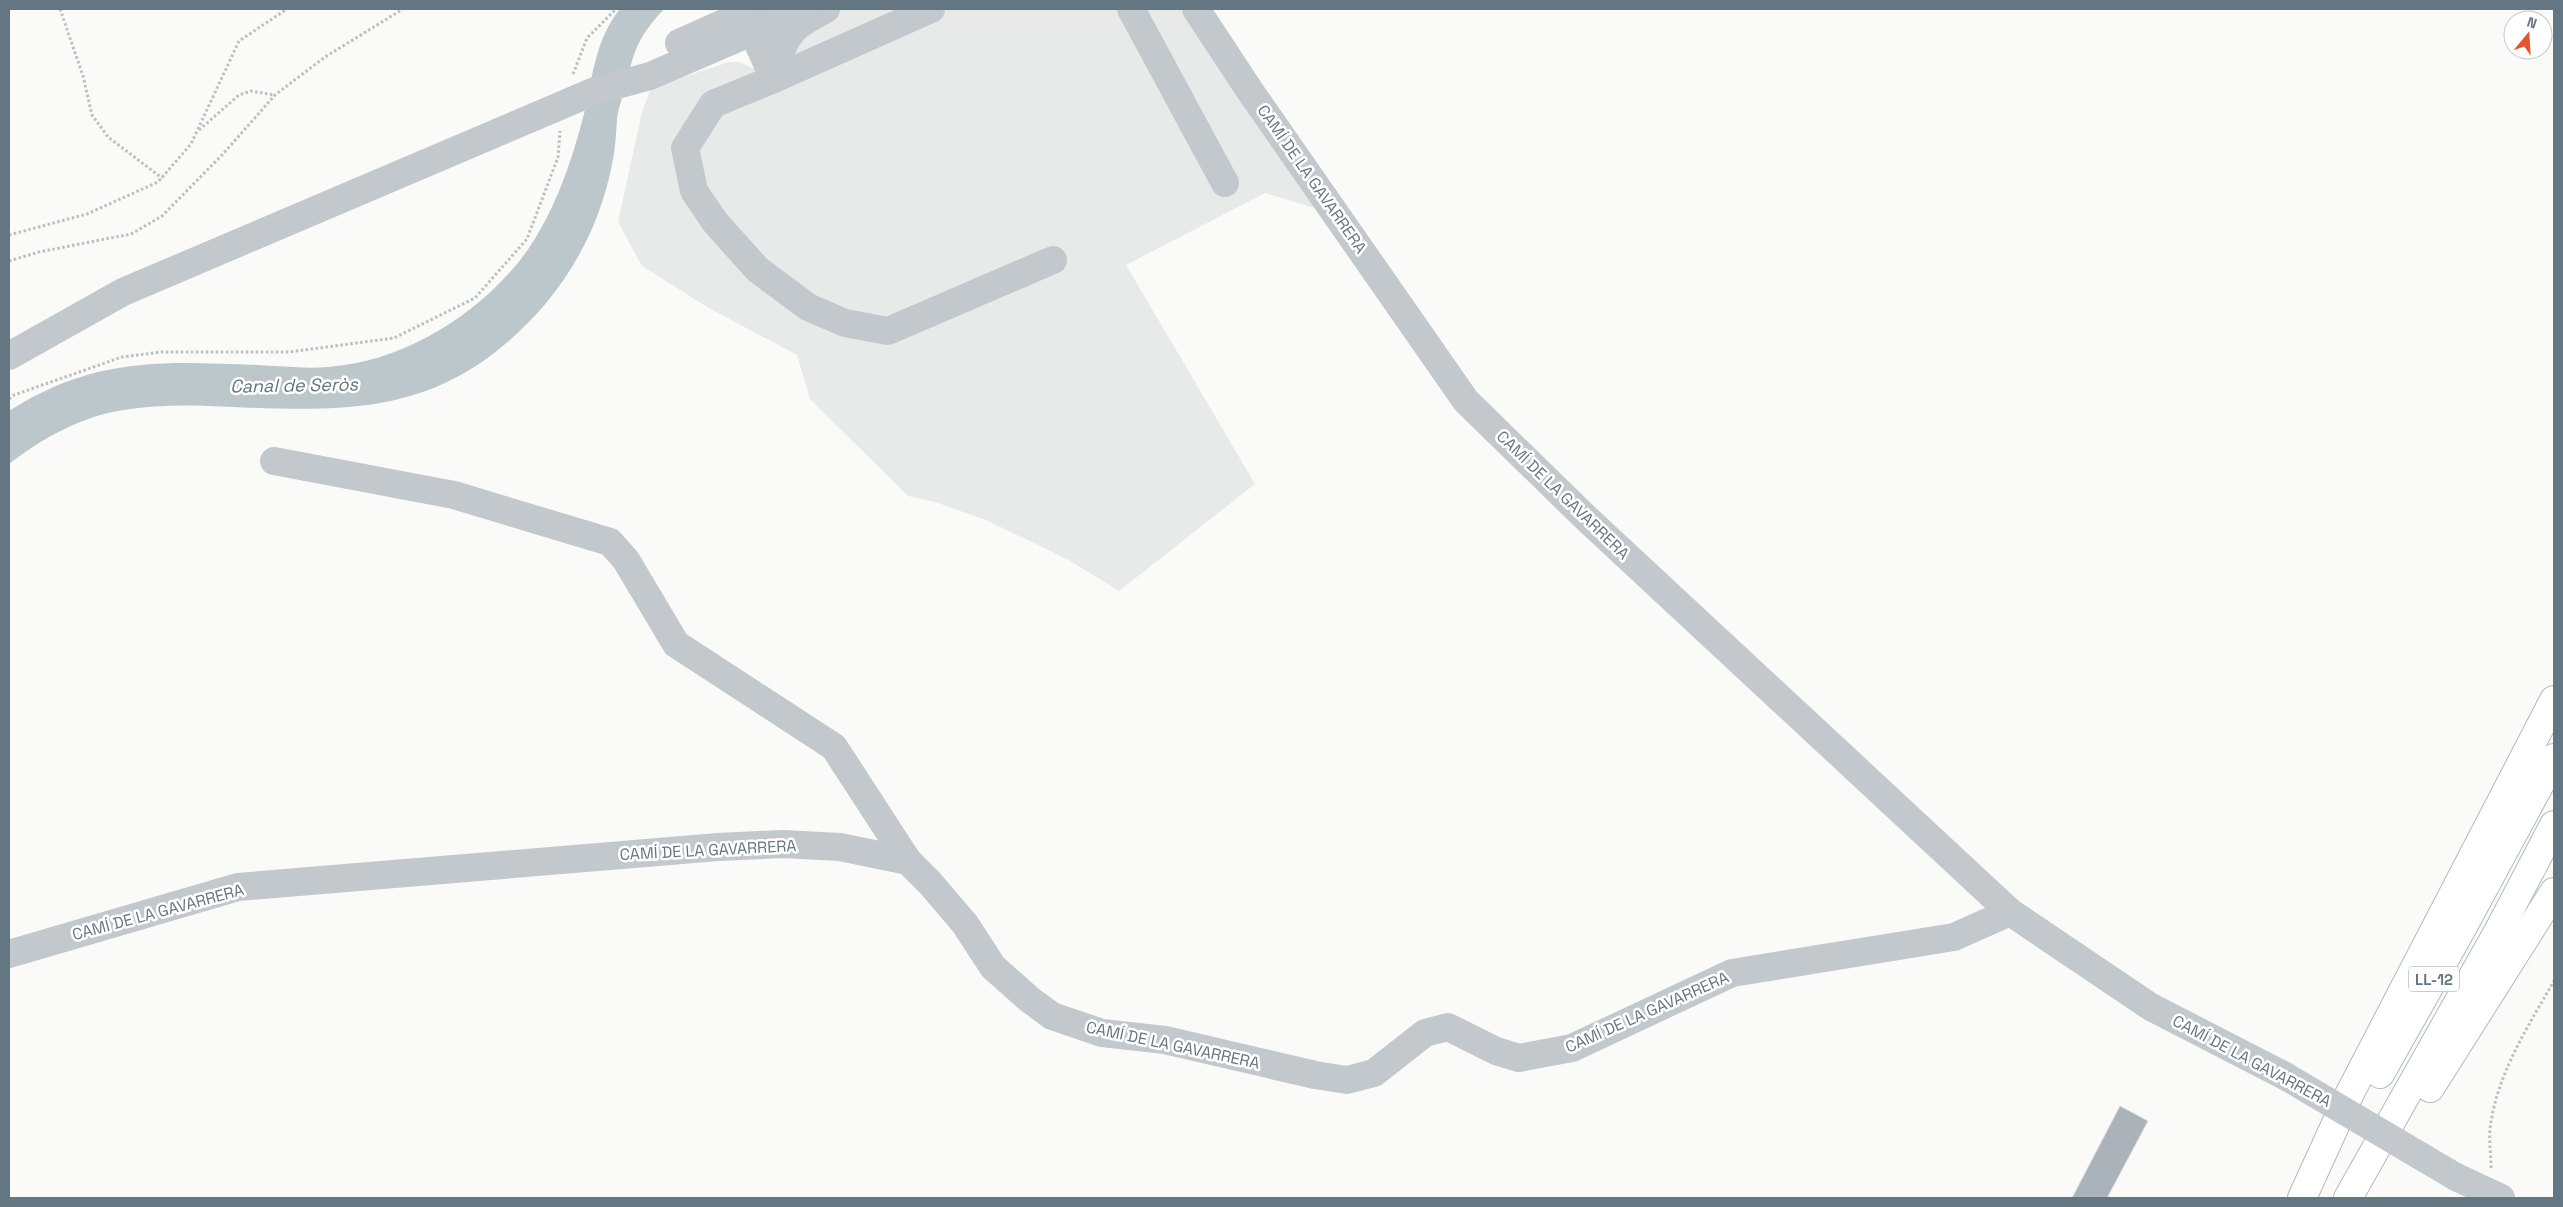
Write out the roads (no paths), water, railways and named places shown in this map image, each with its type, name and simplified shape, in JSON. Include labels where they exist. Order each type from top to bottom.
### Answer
[{"type":"highway","points":[[2302,1198],[2348,1095],[2554,700]]},
{"type":"highway","name":"LL-12","points":[[2309,1198],[2460,932],[2554,758]]},
{"type":"highway","name":"LL-12","points":[[2353,1188],[2495,938],[2554,825]]},
{"type":"highway","points":[[2353,1188],[2424,1097],[2554,892]]},
{"type":"street","points":[[9,356],[123,292],[579,98],[780,9]]},
{"type":"street","points":[[689,60],[754,20],[805,9]]},
{"type":"street","points":[[776,69],[783,46],[796,25],[826,9]]},
{"type":"street","points":[[931,9],[776,69],[713,104],[685,148],[694,191],[715,222],[757,269],[808,307],[844,323],[888,331],[1053,260]]},
{"type":"street","points":[[1131,9],[1225,183]]},
{"type":"street","name":"CAMÍ DE LA GAVARRERA","points":[[1196,9],[1250,91],[1466,401],[1586,518],[2010,912],[2151,1007],[2285,1076],[2456,1176],[2496,1196]]},
{"type":"street","points":[[754,20],[776,69]]},
{"type":"street","points":[[657,63],[733,55],[776,69]]},
{"type":"street","points":[[274,461],[454,495],[610,542],[626,560],[676,644],[834,747],[908,861]]},
{"type":"street","name":"CAMÍ DE LA GAVARRERA","points":[[9,954],[238,887],[708,848],[783,844],[840,847],[908,861],[930,883],[965,924],[993,967],[1052,1016],[1102,1033],[1165,1040],[1315,1075],[1347,1080],[1374,1073],[1424,1033],[1448,1027],[1496,1051],[1520,1058],[1572,1048],[1732,973],[1954,936],[2010,912]]},
{"type":"water","name":"Canal de Seròs","points":[[620,9],[664,9],[642,37],[634,54],[618,111],[611,169],[597,218],[575,262],[546,303],[511,339],[479,364],[446,382],[413,395],[379,403],[308,409],[191,405],[137,408],[107,413],[77,423],[49,437],[9,464],[9,411],[40,393],[70,380],[129,366],[159,364],[190,363],[310,368],[354,364],[405,348],[428,337],[473,307],[511,271],[547,217],[572,155],[600,46],[605,33]]}]
